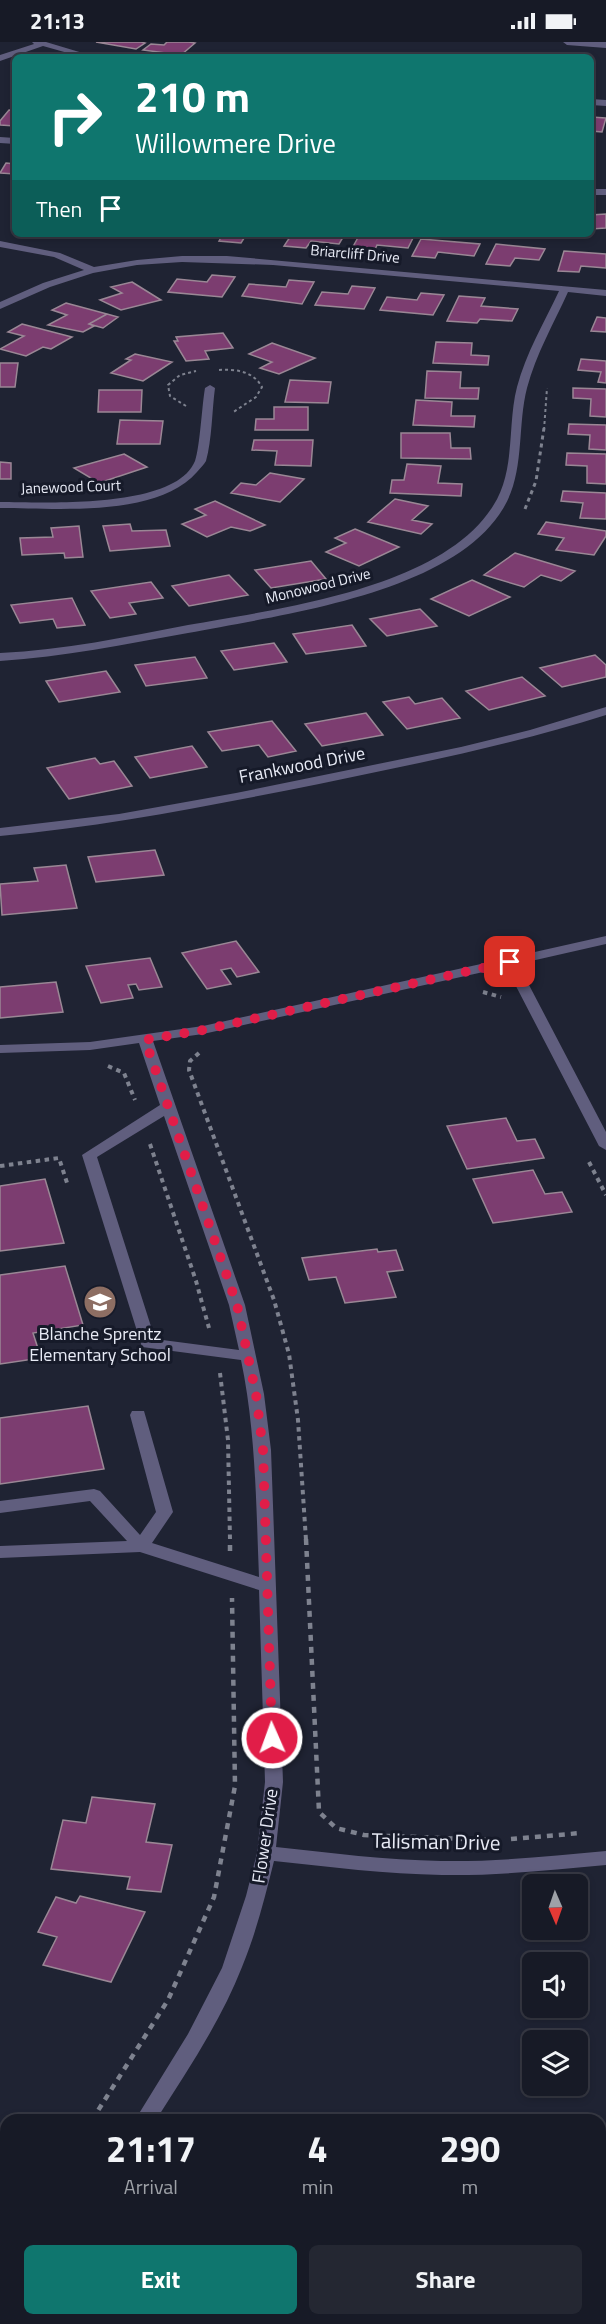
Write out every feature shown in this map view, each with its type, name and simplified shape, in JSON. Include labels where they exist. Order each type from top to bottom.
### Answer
[{"type":"street","points":[[567,42],[606,45]]},
{"type":"street","points":[[0,58],[39,43],[81,54]]},
{"type":"street","points":[[0,244],[57,255],[92,270]]},
{"type":"street","name":"Briarcliff Drive","points":[[0,306],[34,288],[92,270],[153,260],[224,258],[606,293]]},
{"type":"street","name":"Monowood Drive","points":[[0,657],[79,650],[307,607],[386,584],[432,563],[455,549],[475,534],[496,511],[505,495],[511,479],[519,402],[528,370],[565,289]]},
{"type":"street","name":"Janewood Court","points":[[0,505],[124,501],[155,494],[180,482],[196,469],[200,462],[210,388]]},
{"type":"street","name":"Frankwood Drive","points":[[0,832],[51,828],[150,814],[456,752],[529,734],[606,711]]},
{"type":"street","points":[[0,1049],[90,1046],[203,1030],[606,940]]},
{"type":"street","points":[[510,962],[606,1146]]},
{"type":"street","name":"Flower Drive","points":[[145,1040],[237,1305],[256,1394],[263,1450],[274,1782],[266,1853],[256,1896],[232,1968],[196,2039],[149,2114]]},
{"type":"street","points":[[168,1107],[89,1155],[144,1332],[148,1343],[248,1356]]},
{"type":"street","points":[[138,1415],[165,1512],[141,1546]]},
{"type":"street","points":[[0,1507],[94,1495],[141,1546]]},
{"type":"street","points":[[0,1552],[141,1546],[267,1586]]},
{"type":"street","name":"Talisman Drive","points":[[266,1853],[441,1868],[512,1866],[606,1858]]},
{"type":"path","points":[[214,370],[239,371],[250,375]]},
{"type":"path","points":[[190,412],[188,407],[170,397],[167,391],[168,385],[180,375],[199,371]]},
{"type":"path","points":[[525,509],[533,495],[538,473],[550,380]]},
{"type":"path","points":[[478,991],[498,995],[504,999]]},
{"type":"path","points":[[203,1050],[190,1061],[189,1070],[274,1300],[290,1365],[302,1467],[319,1812],[336,1828],[364,1835],[495,1840]]},
{"type":"path","points":[[96,2114],[168,2000],[214,1898],[235,1786],[229,1469],[225,1400],[216,1352],[196,1281],[143,1122],[128,1079],[124,1073],[113,1068]]},
{"type":"path","points":[[586,1155],[606,1195]]},
{"type":"path","points":[[0,1166],[59,1158],[68,1186]]},
{"type":"path","points":[[507,1839],[584,1833]]},
{"type":"building","points":[[96,42],[141,42],[145,43],[136,49]]},
{"type":"building","points":[[167,42],[195,43],[182,54],[143,50],[151,44],[164,45]]},
{"type":"building","points":[[9,110],[12,110],[12,126],[0,125],[0,121]]},
{"type":"building","points":[[594,117],[606,118],[602,132],[594,131]]},
{"type":"building","points":[[6,163],[12,164],[12,174],[0,173]]},
{"type":"building","points":[[606,214],[606,228],[594,229],[594,215]]},
{"type":"building","points":[[221,237],[245,237],[241,243],[219,241]]},
{"type":"building","points":[[290,237],[343,237],[339,244],[311,241],[306,248],[284,246]]},
{"type":"building","points":[[358,237],[414,237],[408,248],[377,245],[373,254],[350,252]]},
{"type":"building","points":[[421,239],[480,244],[474,256],[438,252],[435,258],[412,256]]},
{"type":"building","points":[[496,244],[545,249],[539,260],[515,258],[510,266],[486,264]]},
{"type":"building","points":[[564,251],[606,254],[606,268],[581,266],[579,272],[558,271]]},
{"type":"building","points":[[212,275],[235,277],[222,297],[168,292],[177,279],[207,282]]},
{"type":"building","points":[[289,280],[314,282],[302,304],[242,296],[249,284],[286,287]]},
{"type":"building","points":[[132,282],[161,300],[121,310],[100,300],[122,293],[111,287]]},
{"type":"building","points":[[352,286],[375,288],[364,309],[315,305],[322,292],[348,294]]},
{"type":"building","points":[[421,293],[444,295],[433,315],[380,310],[387,297],[417,300]]},
{"type":"building","points":[[459,296],[485,298],[481,306],[518,309],[512,321],[480,319],[477,323],[447,321]]},
{"type":"building","points":[[66,303],[107,314],[89,324],[94,326],[83,332],[48,325],[67,315],[52,310]]},
{"type":"building","points":[[107,314],[118,317],[103,328],[89,324]]},
{"type":"building","points":[[597,317],[606,318],[606,332],[591,331]]},
{"type":"building","points":[[22,324],[72,337],[51,349],[43,347],[26,356],[0,349],[24,336],[8,332]]},
{"type":"building","points":[[223,333],[233,348],[205,351],[209,359],[186,361],[174,341],[178,341],[176,337]]},
{"type":"building","points":[[436,342],[472,343],[471,355],[489,356],[488,365],[433,363]]},
{"type":"building","points":[[272,343],[315,358],[279,374],[260,368],[272,362],[249,354]]},
{"type":"building","points":[[135,354],[172,362],[143,381],[111,373],[131,360],[126,359]]},
{"type":"building","points":[[581,359],[606,361],[606,383],[598,382],[601,372],[578,370]]},
{"type":"building","points":[[0,363],[18,363],[15,387],[0,387]]},
{"type":"building","points":[[427,371],[461,372],[460,388],[479,388],[478,399],[425,398]]},
{"type":"building","points":[[290,380],[331,382],[328,403],[285,402]]},
{"type":"building","points":[[573,388],[606,389],[606,417],[590,416],[591,399],[573,398]]},
{"type":"building","points":[[99,390],[142,390],[141,412],[98,412]]},
{"type":"building","points":[[416,400],[452,402],[451,416],[475,416],[474,427],[413,425]]},
{"type":"building","points":[[274,407],[308,407],[308,430],[255,430],[256,419],[274,419]]},
{"type":"building","points":[[120,420],[163,421],[160,444],[117,444]]},
{"type":"building","points":[[569,424],[606,425],[606,450],[589,449],[590,435],[568,434]]},
{"type":"building","points":[[401,433],[450,433],[451,448],[470,448],[471,459],[401,458]]},
{"type":"building","points":[[254,440],[313,440],[311,466],[275,465],[277,451],[252,450]]},
{"type":"building","points":[[567,453],[606,454],[606,484],[587,483],[587,466],[566,465]]},
{"type":"building","points":[[124,454],[147,467],[99,483],[74,468]]},
{"type":"building","points":[[0,462],[11,463],[11,479],[0,479]]},
{"type":"building","points":[[407,464],[441,466],[438,483],[462,484],[461,496],[390,493],[392,480],[404,480]]},
{"type":"building","points":[[270,473],[304,479],[280,502],[231,493],[241,483],[256,485]]},
{"type":"building","points":[[563,491],[606,493],[606,519],[580,518],[583,503],[561,501]]},
{"type":"building","points":[[395,499],[428,506],[412,520],[432,524],[421,534],[368,522]]},
{"type":"building","points":[[215,501],[265,525],[250,531],[231,527],[207,537],[182,524],[206,515],[195,509]]},
{"type":"building","points":[[546,522],[606,531],[606,536],[594,555],[556,550],[564,538],[538,534]]},
{"type":"building","points":[[130,524],[132,531],[166,530],[170,546],[110,551],[103,526]]},
{"type":"building","points":[[79,526],[83,557],[65,558],[64,553],[22,555],[20,538],[53,537],[51,528]]},
{"type":"building","points":[[355,529],[399,547],[359,566],[326,552],[346,543],[335,538]]},
{"type":"building","points":[[515,553],[575,571],[561,581],[541,575],[524,587],[484,575]]},
{"type":"building","points":[[311,561],[326,579],[271,588],[255,570]]},
{"type":"building","points":[[229,575],[248,595],[189,606],[172,586]]},
{"type":"building","points":[[472,580],[510,597],[469,616],[431,599]]},
{"type":"building","points":[[151,582],[163,598],[129,603],[136,614],[110,618],[91,591]]},
{"type":"building","points":[[72,598],[85,625],[57,628],[53,619],[20,623],[11,605]]},
{"type":"building","points":[[420,609],[437,626],[387,636],[370,619]]},
{"type":"building","points":[[352,625],[366,646],[306,654],[293,634]]},
{"type":"building","points":[[274,643],[287,662],[234,670],[221,651]]},
{"type":"building","points":[[595,655],[606,665],[606,677],[562,687],[540,668]]},
{"type":"building","points":[[195,657],[207,678],[146,686],[135,665]]},
{"type":"building","points":[[106,671],[120,692],[59,702],[46,681]]},
{"type":"building","points":[[522,677],[545,696],[489,710],[466,691]]},
{"type":"building","points":[[409,697],[415,704],[442,698],[460,718],[407,729],[383,702]]},
{"type":"building","points":[[366,713],[383,735],[322,746],[305,724]]},
{"type":"building","points":[[272,721],[296,751],[268,757],[259,745],[222,751],[208,732]]},
{"type":"building","points":[[192,746],[207,767],[150,778],[135,757]]},
{"type":"building","points":[[95,758],[100,764],[114,761],[132,786],[69,799],[47,768]]},
{"type":"building","points":[[155,850],[164,875],[96,882],[88,857]]},
{"type":"building","points":[[66,865],[77,908],[2,915],[0,884],[38,881],[34,868]]},
{"type":"building","points":[[236,941],[259,972],[237,977],[231,968],[221,970],[231,984],[207,989],[182,953]]},
{"type":"building","points":[[150,958],[162,987],[139,990],[136,984],[128,985],[133,998],[101,1003],[86,966]]},
{"type":"building","points":[[56,982],[63,1012],[0,1018],[0,987]]},
{"type":"building","points":[[506,1118],[517,1141],[535,1139],[544,1158],[467,1169],[447,1126]]},
{"type":"building","points":[[533,1170],[545,1194],[562,1192],[572,1212],[493,1223],[473,1179]]},
{"type":"building","points":[[45,1179],[64,1243],[0,1251],[0,1186]]},
{"type":"building","points":[[377,1249],[378,1252],[396,1250],[403,1270],[387,1272],[396,1297],[345,1303],[336,1277],[309,1280],[302,1258]]},
{"type":"building","points":[[65,1266],[83,1325],[33,1333],[41,1358],[0,1364],[0,1275]]},
{"type":"building","points":[[88,1406],[104,1469],[0,1484],[0,1418]]},
{"type":"building","points":[[92,1797],[155,1804],[146,1842],[172,1845],[161,1892],[127,1889],[130,1877],[51,1869],[63,1820],[86,1823]]},
{"type":"building","points":[[80,1896],[145,1912],[111,1982],[43,1965],[57,1937],[38,1932],[56,1897],[76,1903]]},
{"type":"place","name":"Blanche Sprentz Elementary School","points":[[100,1302]]},
{"type":"route","points":[[272,1738],[263,1450],[256,1394],[237,1305],[145,1040],[203,1030],[510,962]]}]
